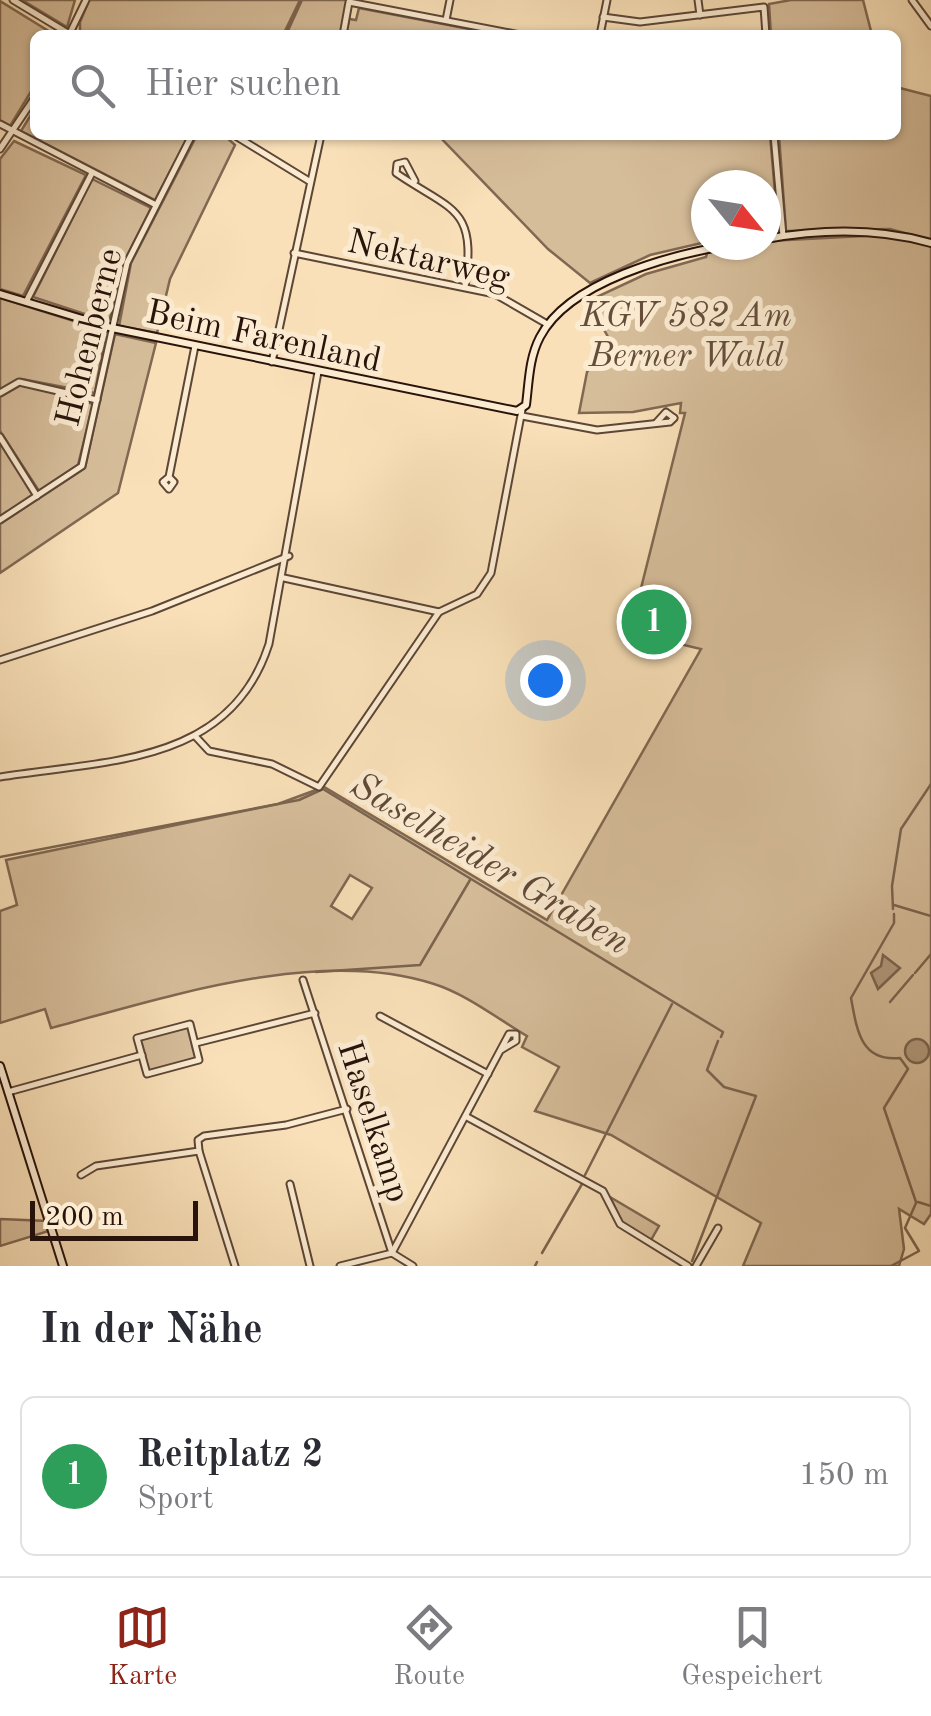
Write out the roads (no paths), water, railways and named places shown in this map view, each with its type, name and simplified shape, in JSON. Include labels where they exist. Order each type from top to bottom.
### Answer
[{"type":"street","points":[[13,0],[62,30]]},
{"type":"street","points":[[72,30],[86,0]]},
{"type":"street","points":[[446,20],[450,0]]},
{"type":"street","points":[[601,30],[606,0]]},
{"type":"street","points":[[698,0],[700,15]]},
{"type":"street","points":[[912,0],[931,26]]},
{"type":"street","points":[[344,30],[349,2],[495,30]]},
{"type":"street","points":[[603,17],[640,22],[764,8],[766,30]]},
{"type":"street","points":[[0,149],[30,105]]},
{"type":"street","points":[[0,124],[156,206]]},
{"type":"street","name":"Hohenberne","points":[[0,520],[82,466],[127,263],[189,140]]},
{"type":"street","points":[[242,140],[310,181]]},
{"type":"street","points":[[272,362],[320,140]]},
{"type":"street","points":[[774,140],[782,236],[893,233],[931,243]]},
{"type":"street","points":[[26,302],[92,173]]},
{"type":"street","points":[[415,181],[465,224],[470,250],[464,287]]},
{"type":"street","name":"Nektarweg","points":[[294,253],[464,287],[520,304],[548,324]]},
{"type":"street","points":[[196,738],[209,751],[272,764],[320,787],[439,612],[470,599],[488,581],[535,346],[548,324],[572,303],[618,277],[646,265],[691,254]]},
{"type":"street","name":"Beim Farenland","points":[[0,294],[112,328],[522,413]]},
{"type":"street","points":[[168,477],[195,346]]},
{"type":"street","points":[[0,777],[158,752],[196,738],[214,726],[255,678],[270,644],[284,578],[318,372]]},
{"type":"street","points":[[0,393],[20,382],[96,400]]},
{"type":"street","points":[[522,413],[592,430],[655,424]]},
{"type":"street","points":[[0,437],[38,496]]},
{"type":"street","points":[[0,660],[152,611],[288,556]]},
{"type":"street","points":[[284,578],[439,612]]},
{"type":"street","name":"Haselkamp","points":[[303,980],[392,1252],[413,1266]]},
{"type":"street","points":[[195,1043],[315,1013]]},
{"type":"street","points":[[380,1016],[488,1074]]},
{"type":"street","points":[[190,1024],[200,1060],[147,1074],[142,1055],[137,1038],[190,1024]]},
{"type":"street","points":[[340,1266],[392,1252],[501,1050]]},
{"type":"street","points":[[8,1092],[142,1055]]},
{"type":"street","points":[[0,1066],[63,1266]]},
{"type":"street","points":[[236,1266],[198,1140],[346,1109]]},
{"type":"street","points":[[466,1116],[603,1192],[620,1224],[688,1266]]},
{"type":"street","points":[[81,1175],[96,1166],[199,1150]]},
{"type":"street","points":[[290,1184],[310,1266]]},
{"type":"street","points":[[696,1266],[718,1228]]},
{"type":"waterway","points":[[287,30],[301,0]]},
{"type":"waterway","points":[[893,909],[892,886],[901,829],[931,784]]},
{"type":"waterway","name":"Saselheider Graben","points":[[0,857],[299,800],[323,789],[723,1032],[721,1037]]},
{"type":"waterway","points":[[316,972],[420,965],[470,880]]},
{"type":"waterway","points":[[894,905],[931,916]]},
{"type":"waterway","points":[[894,914],[894,923],[851,998],[863,1042],[877,1055],[900,1058],[908,1069],[884,1108],[916,1202]]},
{"type":"waterway","points":[[915,973],[931,954]]},
{"type":"waterway","points":[[890,1002],[913,975]]},
{"type":"waterway","points":[[585,1175],[672,1004]]},
{"type":"waterway","points":[[692,1261],[756,1096],[724,1087],[707,1070],[718,1041]]},
{"type":"waterway","points":[[542,1253],[582,1184]]},
{"type":"waterway","points":[[918,1202],[931,1206]]},
{"type":"waterway","points":[[891,1266],[919,1251],[905,1228],[916,1203]]},
{"type":"waterway","points":[[535,1266],[537,1262]]},
{"type":"place","name":"Reitplatz 2","points":[[654,622]]},
{"type":"park label","name":"KGV 582 Am Berner Wald","points":[[686,334]]}]
